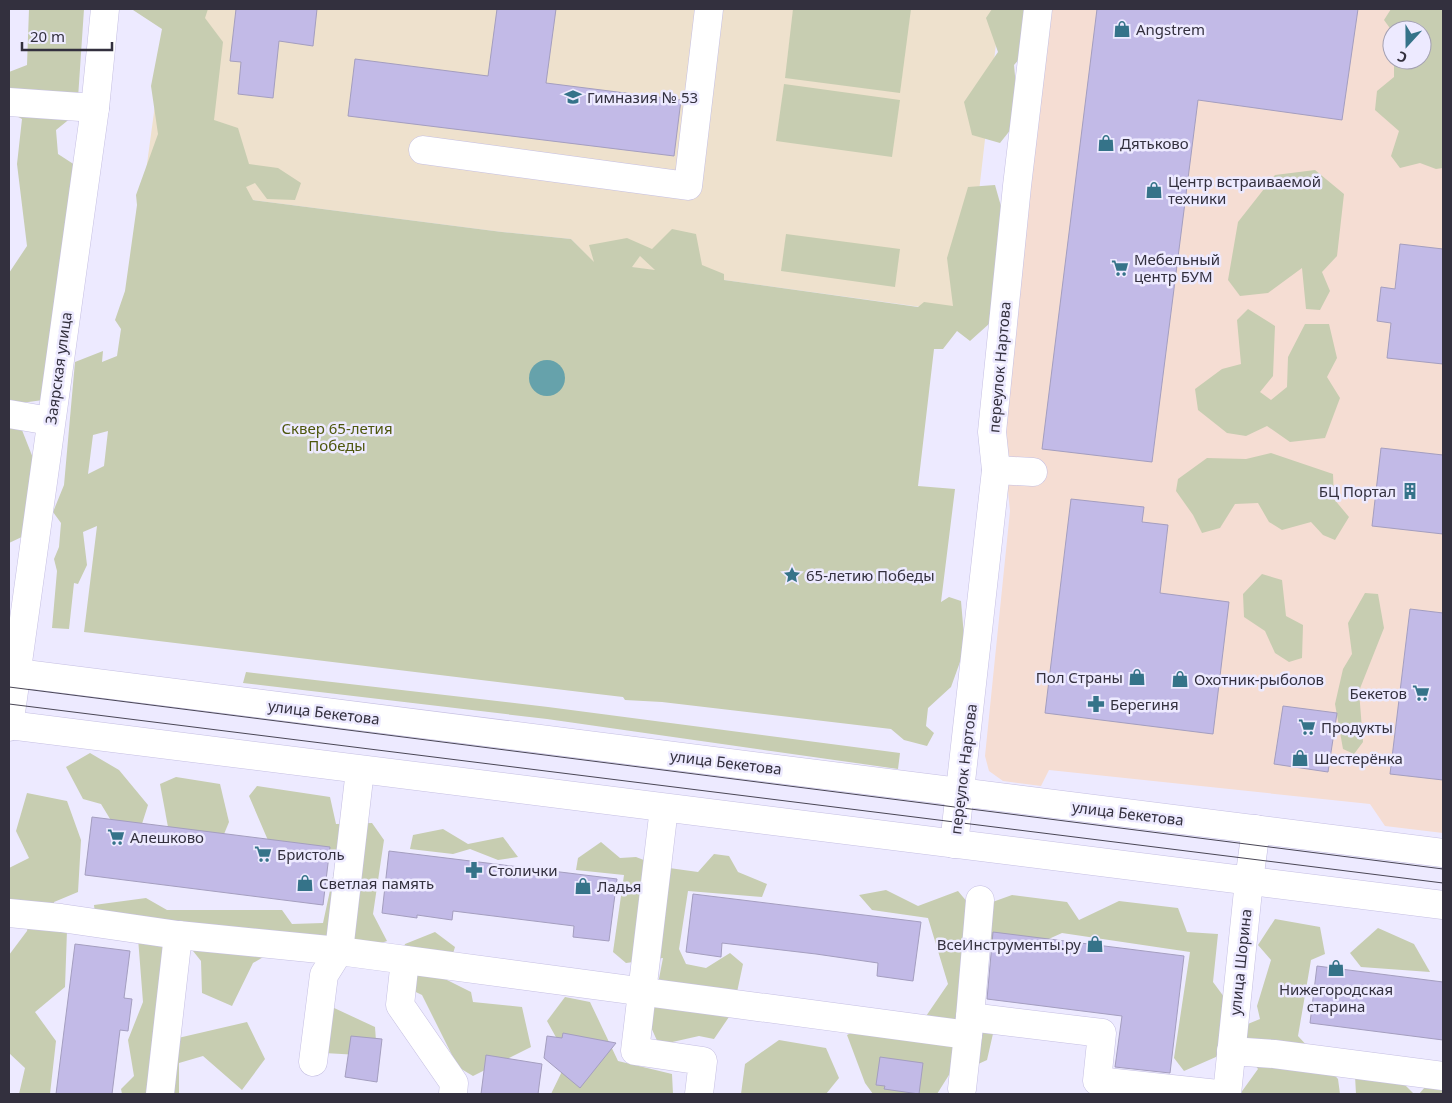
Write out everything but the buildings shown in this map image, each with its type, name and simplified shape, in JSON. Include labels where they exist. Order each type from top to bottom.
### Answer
[{"type":"main road","name":"Заярская улица","points":[[9,726],[12,672],[94,108],[105,9]]},
{"type":"main road","points":[[423,150],[688,186],[709,9]]},
{"type":"main road","name":"переулок Нартова","points":[[954,844],[996,470],[992,432],[1017,186],[1038,9]]},
{"type":"main road","points":[[9,102],[94,108]]},
{"type":"main road","points":[[9,414],[50,421]]},
{"type":"main road","points":[[996,470],[1033,472]]},
{"type":"main road","name":"улица Бекетова","points":[[12,672],[1443,853]]},
{"type":"main road","points":[[9,726],[1443,905]]},
{"type":"main road","points":[[314,1062],[324,975],[339,951],[360,770]]},
{"type":"main road","points":[[664,808],[635,1051],[703,1061],[699,1094]]},
{"type":"main road","name":"улица Шорина","points":[[1226,1094],[1256,829]]},
{"type":"main road","points":[[962,1089],[980,900]]},
{"type":"main road","points":[[9,913],[61,918],[178,935],[339,951],[641,991],[969,1026],[1102,1033],[1097,1081],[1218,1094]]},
{"type":"main road","points":[[160,1094],[178,935]]},
{"type":"main road","points":[[405,960],[400,1005],[454,1084],[453,1094]]},
{"type":"main road","points":[[1231,1051],[1274,1054],[1443,1076]]},
{"type":"shaded area","name":"Гимназия № 53","points":[[168,9],[1000,9],[965,313],[593,262],[571,239],[502,232],[144,186]]},
{"type":"shaded area","points":[[1050,9],[1443,9],[1443,613],[1410,609],[1390,773],[1443,780],[1443,833],[1385,826],[1370,804],[1049,770],[1041,786],[1003,781],[989,771],[985,756],[1010,511],[1003,442]]},
{"type":"shaded area","points":[[547,360],[559,366],[565,378],[559,390],[547,396],[535,390],[529,378],[535,366]]},
{"type":"green space","points":[[29,9],[84,9],[77,113],[56,130],[58,154],[78,167],[43,400],[21,403],[9,400],[9,273],[27,246],[17,164],[22,119],[9,112],[9,72],[27,65]]},
{"type":"green space","name":"Сквер 65-летия Победы","points":[[208,9],[205,18],[223,42],[214,120],[238,128],[249,164],[278,168],[301,183],[295,200],[267,199],[255,183],[246,187],[253,200],[571,239],[594,262],[589,245],[627,238],[652,249],[672,229],[696,234],[702,265],[724,274],[724,280],[918,307],[924,302],[953,306],[947,258],[968,187],[995,185],[1006,224],[990,323],[970,341],[957,331],[943,349],[934,349],[918,486],[955,489],[941,602],[949,597],[961,601],[965,648],[951,687],[928,708],[926,726],[934,733],[927,746],[904,740],[891,729],[662,702],[625,700],[623,697],[84,632],[97,526],[83,532],[87,565],[78,584],[74,583],[69,629],[52,628],[57,571],[54,559],[59,547],[61,523],[53,512],[64,485],[75,362],[103,351],[102,362],[117,356],[121,329],[115,320],[125,291],[137,205],[136,195],[158,134],[151,86],[162,29],[133,10]],"holes":[[[640,256],[655,270],[632,267]],[[108,431],[104,466],[88,474],[93,435]]]},
{"type":"green space","points":[[793,9],[911,9],[900,93],[785,78]]},
{"type":"green space","points":[[992,9],[1026,9],[1036,40],[1014,65],[1019,119],[1000,143],[972,135],[964,102],[998,52],[986,18]]},
{"type":"green space","points":[[1391,9],[1443,9],[1443,168],[1436,169],[1420,163],[1400,168],[1391,156],[1399,131],[1375,110],[1377,91],[1394,77],[1394,70],[1432,70],[1432,20],[1384,20]]},
{"type":"green space","points":[[784,84],[900,100],[892,157],[776,141]]},
{"type":"green space","points":[[1315,170],[1344,194],[1337,256],[1322,272],[1330,291],[1320,310],[1306,309],[1302,268],[1268,293],[1240,296],[1228,280],[1238,222],[1275,175]]},
{"type":"green space","points":[[786,234],[900,249],[895,287],[781,271]]},
{"type":"green space","points":[[1248,309],[1275,326],[1273,376],[1260,392],[1271,400],[1287,387],[1288,357],[1305,324],[1329,324],[1337,358],[1327,377],[1340,398],[1325,438],[1290,442],[1267,426],[1246,436],[1227,433],[1198,410],[1195,389],[1222,369],[1241,364],[1237,320]]},
{"type":"green space","points":[[9,424],[20,425],[33,458],[26,535],[9,543]]},
{"type":"green space","points":[[1271,453],[1333,474],[1334,499],[1349,517],[1335,540],[1323,535],[1311,522],[1282,530],[1269,522],[1258,503],[1235,504],[1220,528],[1202,533],[1193,515],[1176,491],[1178,479],[1207,458],[1246,459]]},
{"type":"green space","points":[[1262,574],[1282,580],[1286,616],[1303,625],[1302,658],[1289,662],[1275,653],[1265,631],[1244,617],[1243,594]]},
{"type":"green space","points":[[1365,593],[1378,594],[1384,628],[1359,691],[1363,742],[1354,754],[1343,749],[1335,704],[1343,669],[1352,654],[1348,623]]},
{"type":"green space","points":[[246,672],[548,707],[900,753],[898,769],[547,719],[243,683]]},
{"type":"green space","points":[[90,753],[119,770],[148,805],[141,827],[118,832],[101,804],[83,799],[66,767]]},
{"type":"green space","points":[[176,777],[220,784],[229,822],[222,839],[171,843],[160,784]]},
{"type":"green space","points":[[257,786],[330,797],[336,824],[372,823],[384,840],[373,914],[387,941],[320,964],[301,935],[253,963],[232,1006],[202,993],[201,961],[173,926],[159,942],[180,980],[178,1038],[247,1022],[265,1059],[242,1090],[203,1056],[179,1063],[179,1094],[122,1094],[121,1089],[134,1076],[128,1040],[143,1002],[138,938],[97,933],[94,905],[146,898],[167,910],[282,910],[292,924],[323,923],[337,858],[273,852],[249,796]]},
{"type":"green space","points":[[27,793],[67,801],[81,840],[78,892],[54,902],[52,921],[67,930],[65,987],[35,1012],[56,1041],[50,1094],[19,1094],[25,1068],[9,1053],[9,955],[27,931],[31,909],[9,900],[9,868],[29,858],[16,831]]},
{"type":"green space","points":[[443,829],[468,844],[503,837],[518,857],[498,860],[470,849],[453,854],[410,849],[413,835]]},
{"type":"green space","points":[[601,842],[620,858],[636,857],[662,867],[698,872],[714,854],[729,856],[738,872],[767,884],[762,897],[688,891],[679,949],[686,964],[706,968],[730,953],[743,964],[733,1011],[714,1039],[699,1036],[659,1045],[650,1025],[663,958],[626,963],[613,952],[624,875],[576,870],[578,858]]},
{"type":"green space","points":[[886,890],[918,906],[958,891],[973,909],[1012,895],[1067,902],[1079,920],[1119,901],[1178,908],[1187,932],[1218,934],[1213,982],[1230,1005],[1225,1053],[1184,1071],[1174,1058],[1190,952],[1062,933],[1022,951],[981,943],[977,1005],[997,1016],[987,1060],[976,1065],[959,1059],[937,1094],[873,1094],[865,1083],[847,1035],[864,1026],[909,1041],[948,984],[928,918],[872,910],[859,895]]},
{"type":"green space","points":[[1275,919],[1320,927],[1325,954],[1311,960],[1298,1036],[1338,1079],[1340,1094],[1240,1094],[1258,1069],[1238,1042],[1238,1028],[1260,1019],[1257,1006],[1271,960],[1258,945]]},
{"type":"green space","points":[[1378,928],[1414,944],[1430,972],[1361,967],[1350,953]]},
{"type":"green space","points":[[435,932],[455,947],[445,979],[471,992],[473,1002],[522,1007],[531,1047],[473,1076],[458,1067],[422,995],[393,981],[405,944]]},
{"type":"green space","points":[[565,997],[590,1002],[618,1061],[672,1074],[673,1094],[551,1094],[568,1059],[547,1021]]},
{"type":"green space","points":[[332,1007],[375,1027],[377,1056],[324,1053]]},
{"type":"green space","points":[[779,1040],[826,1048],[839,1078],[826,1094],[741,1094],[745,1064]]},
{"type":"green space","points":[[1372,1052],[1397,1063],[1398,1078],[1414,1094],[1356,1094],[1354,1058]]},
{"type":"green space","points":[[1443,1066],[1443,1094],[1419,1094]]},
{"type":"tram line","points":[[9,687],[1443,869]]},
{"type":"tram line","points":[[9,704],[1443,883]]},
{"type":"place","name":"Angstrem","points":[[1122,29]]},
{"type":"place","name":"Гимназия № 53","points":[[573,97]]},
{"type":"place","name":"Дятьково","points":[[1106,143]]},
{"type":"place","name":"Центр встраиваемой техники","points":[[1154,190]]},
{"type":"place","name":"Мебельный центр БУМ","points":[[1120,268]]},
{"type":"place","name":"БЦ Портал","points":[[1410,491]]},
{"type":"place","name":"65-летию Победы","points":[[792,575]]},
{"type":"place","name":"Пол Страны","points":[[1137,677]]},
{"type":"place","name":"Охотник-рыболов","points":[[1180,679]]},
{"type":"place","name":"Бекетов","points":[[1421,693]]},
{"type":"place","name":"Берегиня","points":[[1096,704]]},
{"type":"place","name":"Продукты","points":[[1307,727]]},
{"type":"place","name":"Шестерёнка","points":[[1300,758]]},
{"type":"place","name":"Алешково","points":[[116,837]]},
{"type":"place","name":"Бристоль","points":[[263,854]]},
{"type":"place","name":"Столички","points":[[474,870]]},
{"type":"place","name":"Светлая память","points":[[305,883]]},
{"type":"place","name":"Ладья","points":[[583,886]]},
{"type":"place","name":"ВсеИнструменты.ру","points":[[1095,944]]},
{"type":"place","name":"Нижегородская старина","points":[[1336,968]]}]
